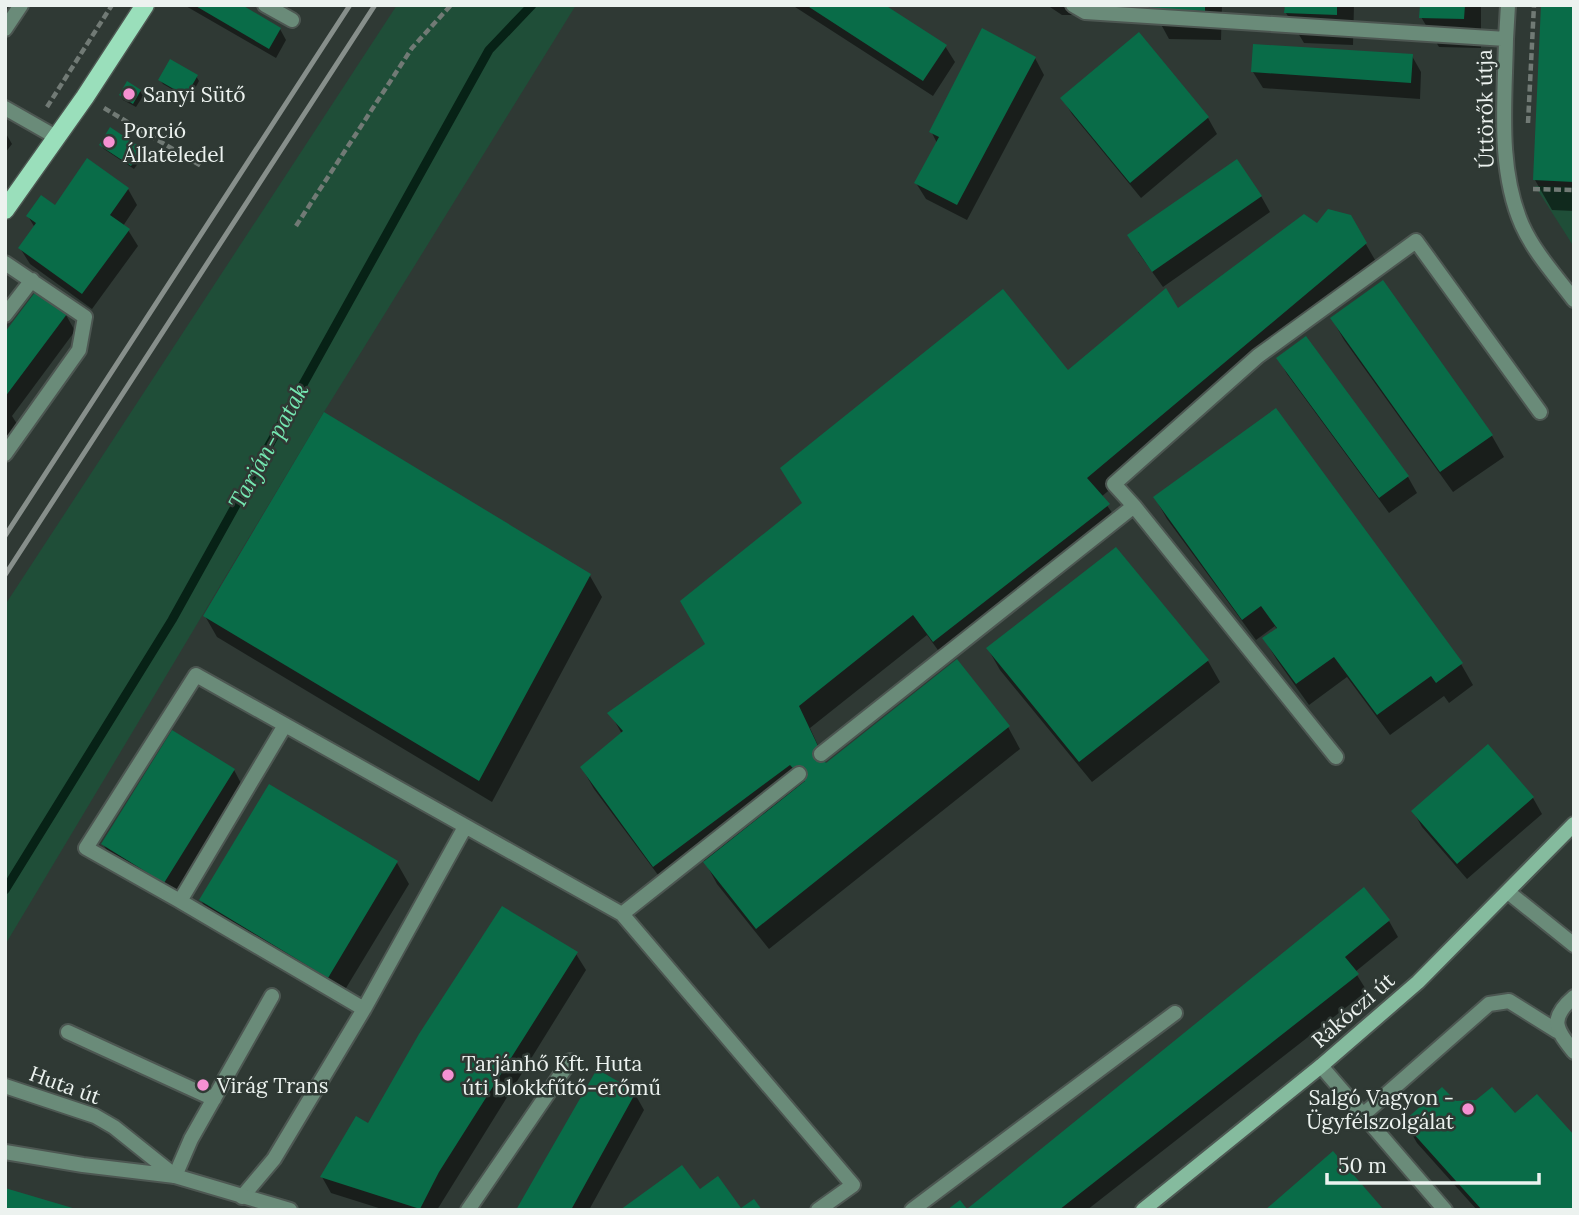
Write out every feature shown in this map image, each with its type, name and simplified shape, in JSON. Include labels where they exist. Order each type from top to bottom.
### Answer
[{"type":"main road","points":[[5,209],[145,5]]},
{"type":"main road","name":"Rákóczi út","points":[[1143,1210],[1321,1066],[1418,982],[1574,824]]},
{"type":"street","points":[[5,29],[21,5]]},
{"type":"street","points":[[265,5],[292,20]]},
{"type":"street","name":"Úttörők útja","points":[[1073,5],[1085,12],[1506,39],[1508,181],[1522,226],[1538,253],[1574,300]]},
{"type":"street","points":[[1506,39],[1508,5]]},
{"type":"street","points":[[5,108],[56,137]]},
{"type":"street","points":[[1336,757],[1114,484],[1258,356],[1416,241],[1539,412]]},
{"type":"street","points":[[5,263],[85,317],[79,350],[5,454]]},
{"type":"street","points":[[5,315],[32,280]]},
{"type":"street","points":[[821,754],[1134,506]]},
{"type":"street","points":[[364,1009],[86,848],[196,675],[622,914],[853,1185],[818,1210]]},
{"type":"street","points":[[180,901],[285,725]]},
{"type":"street","points":[[622,914],[799,774]]},
{"type":"street","points":[[242,1197],[274,1159],[364,1009],[465,827]]},
{"type":"street","points":[[1508,892],[1574,945]]},
{"type":"street","points":[[175,1176],[191,1139],[272,996]]},
{"type":"street","points":[[1557,1031],[1557,1019],[1565,1004],[1574,997]]},
{"type":"street","points":[[1364,1114],[1489,1004],[1509,1001],[1557,1031],[1574,1052]]},
{"type":"street","points":[[912,1210],[1175,1013]]},
{"type":"street","points":[[68,1032],[214,1099]]},
{"type":"street","points":[[468,1210],[570,1061]]},
{"type":"street","points":[[1321,1066],[1445,1210]]},
{"type":"street","name":"Huta út","points":[[5,1086],[95,1116],[114,1127],[175,1176]]},
{"type":"street","name":"Huta út","points":[[5,1152],[83,1166],[175,1176],[290,1210]]},
{"type":"path","points":[[34,126],[112,5]]},
{"type":"path","points":[[296,226],[412,48],[451,5]]},
{"type":"path","points":[[1527,133],[1534,5]]},
{"type":"path","points":[[128,122],[203,167]]},
{"type":"path","points":[[1526,182],[1528,189],[1574,190]]},
{"type":"green space","points":[[397,5],[576,5],[324,412],[5,945],[5,605]]},
{"type":"green space","points":[[1535,186],[1574,187],[1574,247]]},
{"type":"building","points":[[194,5],[242,5],[281,28],[269,49]]},
{"type":"building","points":[[806,5],[885,5],[947,45],[923,81]]},
{"type":"building","points":[[1150,5],[1205,5],[1205,11],[1150,9]]},
{"type":"building","points":[[1285,5],[1337,5],[1337,15],[1284,13]]},
{"type":"building","points":[[1420,5],[1465,5],[1464,19],[1419,18]]},
{"type":"building","points":[[1541,5],[1574,5],[1574,182],[1533,180]]},
{"type":"building","points":[[982,28],[1036,57],[957,205],[914,183],[939,137],[929,132]]},
{"type":"building","points":[[1139,32],[1209,117],[1130,183],[1060,98]]},
{"type":"building","points":[[1253,44],[1413,54],[1411,83],[1251,72]]},
{"type":"building","points":[[170,59],[198,75],[186,96],[158,80]]},
{"type":"building","points":[[127,81],[141,90],[133,104],[119,95]]},
{"type":"building","points":[[110,127],[143,149],[131,166],[99,145]]},
{"type":"building","points":[[87,158],[129,188],[110,215],[130,229],[82,294],[18,248],[36,223],[26,216],[41,195],[55,205]]},
{"type":"building","points":[[1237,159],[1262,196],[1152,272],[1127,235]]},
{"type":"building","points":[[1328,209],[1351,215],[1367,243],[1087,478],[1110,504],[933,642],[913,615],[799,706],[826,763],[957,659],[1010,726],[756,929],[703,862],[805,781],[790,765],[653,867],[580,767],[623,731],[607,713],[705,644],[680,601],[802,503],[780,468],[1003,289],[1068,370],[1166,288],[1178,308],[1304,214],[1317,223]]},
{"type":"building","points":[[1383,280],[1493,435],[1440,472],[1330,318]]},
{"type":"building","points":[[36,291],[67,314],[5,397],[5,332]]},
{"type":"building","points":[[1306,336],[1409,476],[1379,498],[1276,358]]},
{"type":"building","points":[[1276,408],[1463,663],[1436,683],[1431,676],[1377,715],[1334,657],[1296,684],[1262,638],[1277,628],[1261,606],[1242,620],[1153,497]]},
{"type":"building","points":[[324,412],[591,574],[479,781],[203,616]]},
{"type":"building","points":[[1116,547],[1209,660],[1079,762],[986,648]]},
{"type":"building","points":[[172,730],[235,769],[164,883],[101,844]]},
{"type":"building","points":[[1488,744],[1534,797],[1457,864],[1411,811]]},
{"type":"building","points":[[269,784],[398,861],[328,978],[199,900]]},
{"type":"building","points":[[1364,887],[1390,920],[1345,957],[1359,974],[1059,1210],[947,1210],[960,1200],[967,1209]]},
{"type":"building","name":"Tarjánhő Kft. Huta úti blokkfűtő-erőmű","points":[[502,906],[578,952],[439,1172],[420,1209],[320,1177],[356,1116],[368,1123],[419,1034]]},
{"type":"building","points":[[597,1069],[636,1092],[571,1210],[516,1210]]},
{"type":"building","points":[[1442,1087],[1456,1101],[1476,1100],[1492,1087],[1515,1113],[1537,1094],[1574,1135],[1574,1210],[1482,1210],[1403,1122]]},
{"type":"building","points":[[1333,1151],[1384,1210],[1265,1210]]},
{"type":"building","points":[[682,1165],[700,1189],[718,1176],[741,1208],[754,1199],[762,1210],[620,1210]]},
{"type":"building","points":[[5,1188],[76,1209],[76,1210],[5,1210]]},
{"type":"waterway","name":"Tarján-patak","points":[[5,890],[172,620],[489,50],[532,5]]},
{"type":"railway","points":[[5,536],[350,5]]},
{"type":"railway","points":[[5,575],[375,5]]},
{"type":"place","name":"Sanyi Sütő","points":[[129,94]]},
{"type":"place","name":"Porció Állateledel","points":[[109,142]]},
{"type":"place","name":"Tarjánhő Kft. Huta úti blokkfűtő-erőmű","points":[[448,1075]]},
{"type":"place","name":"Virág Trans","points":[[203,1085]]},
{"type":"place","name":"Salgó Vagyon - Ügyfélszolgálat","points":[[1468,1109]]}]
